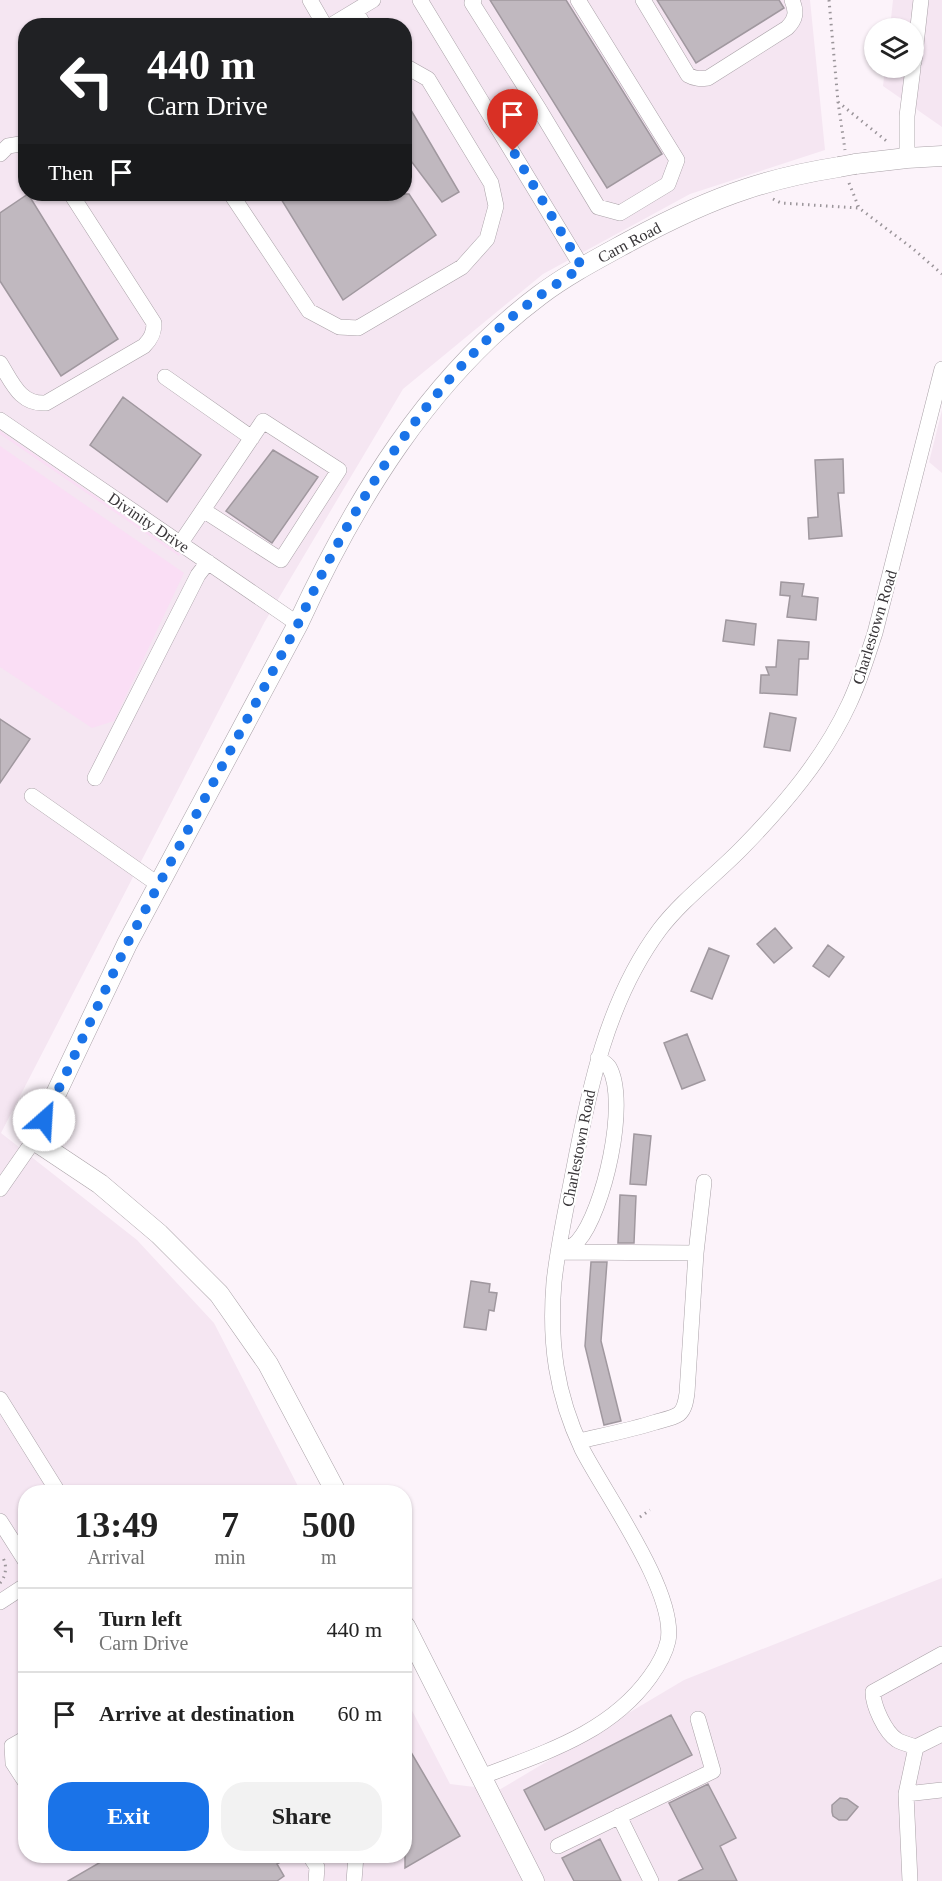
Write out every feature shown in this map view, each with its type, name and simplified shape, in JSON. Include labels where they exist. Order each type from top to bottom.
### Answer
[{"type":"main road","name":"Carn Road","points":[[34,1140],[127,944],[298,624],[322,572],[390,454],[461,366],[496,330],[541,294],[582,267],[663,224],[746,189],[803,173],[847,165],[942,156]]},
{"type":"main road","points":[[34,1140],[100,1184],[159,1234],[219,1294],[268,1364],[332,1485]]},
{"type":"main road","points":[[412,1640],[534,1881]]},
{"type":"street","points":[[310,0],[320,18]]},
{"type":"street","points":[[344,18],[373,0]]},
{"type":"street","points":[[420,0],[582,267]]},
{"type":"street","points":[[472,1],[598,207],[620,213],[668,184],[677,160],[578,0]]},
{"type":"street","points":[[643,0],[688,75],[694,79],[701,79],[708,78],[787,28],[793,22],[795,15],[792,0]]},
{"type":"street","points":[[919,18],[921,0]]},
{"type":"street","points":[[356,11],[360,18]]},
{"type":"street","points":[[236,201],[309,311],[339,327],[358,328],[462,267],[487,239],[496,206],[491,183],[428,79],[412,70]]},
{"type":"street","points":[[907,158],[907,116],[912,78]]},
{"type":"street","points":[[501,132],[540,109]]},
{"type":"street","points":[[0,154],[8,146],[18,144]]},
{"type":"street","points":[[0,363],[26,400],[32,403],[46,403],[144,346],[153,334],[154,323],[76,201]]},
{"type":"street","name":"Charlestown Road","points":[[481,1777],[571,1741],[603,1724],[633,1698],[647,1681],[663,1656],[668,1643],[669,1620],[660,1590],[579,1441],[561,1391],[553,1352],[552,1317],[558,1252],[587,1097],[598,1058],[615,1013],[648,947],[678,908],[740,850],[792,792],[817,760],[848,707],[876,633],[942,369]]},
{"type":"street","points":[[165,376],[252,438]]},
{"type":"street","name":"Divinity Drive","points":[[0,420],[298,624]]},
{"type":"street","points":[[180,544],[263,421],[339,470],[281,560],[203,510]]},
{"type":"street","points":[[96,778],[198,576],[208,562]]},
{"type":"street","points":[[32,796],[159,885]]},
{"type":"street","points":[[558,1252],[579,1240],[587,1227],[607,1177],[614,1139],[616,1093],[608,1065],[598,1058]]},
{"type":"street","name":"Carn Road","points":[[0,1189],[34,1140]]},
{"type":"street","points":[[579,1441],[646,1425],[678,1414],[683,1409],[687,1393],[696,1253],[704,1182]]},
{"type":"street","points":[[558,1252],[696,1253]]},
{"type":"street","points":[[0,1399],[54,1485]]},
{"type":"street","points":[[0,1521],[18,1549]]},
{"type":"street","points":[[0,1602],[18,1590]]},
{"type":"street","points":[[942,1654],[873,1692],[873,1702],[887,1730],[897,1740],[916,1747],[942,1734]]},
{"type":"street","points":[[558,1846],[713,1771],[698,1719]]},
{"type":"street","points":[[18,1743],[12,1746],[13,1763],[18,1771]]},
{"type":"street","points":[[910,1881],[906,1794],[916,1747]]},
{"type":"street","points":[[906,1794],[942,1790]]},
{"type":"street","points":[[619,1816],[651,1881]]},
{"type":"street","points":[[314,1863],[317,1867],[316,1881]]},
{"type":"street","points":[[354,1881],[355,1863]]},
{"type":"path","points":[[838,102],[907,158]]},
{"type":"path","points":[[772,199],[781,203],[859,208]]},
{"type":"path","points":[[0,1552],[6,1569],[4,1579],[0,1583]]},
{"type":"shaded area","points":[[0,0],[810,0],[825,150],[690,194],[543,274],[403,389],[264,623],[1,1133],[137,1240],[214,1323],[297,1485],[18,1485],[18,1863],[412,1863],[412,1711],[450,1784],[499,1790],[684,1680],[942,1578],[942,1881],[0,1881]]},
{"type":"shaded area","points":[[893,0],[942,0],[942,127],[883,86],[884,78],[924,78],[924,18],[891,18]]},
{"type":"shaded area","points":[[942,410],[942,473],[929,462]]},
{"type":"shaded area","points":[[0,431],[180,554],[179,556],[0,434]]},
{"type":"shaded area","points":[[0,446],[184,573],[114,721],[92,728],[0,667]]},
{"type":"building","points":[[490,0],[566,0],[662,154],[607,188]]},
{"type":"building","points":[[657,0],[779,0],[784,8],[696,63]]},
{"type":"building","points":[[412,112],[459,192],[442,202],[412,162]]},
{"type":"building","points":[[412,199],[436,235],[343,300],[282,201],[412,201]]},
{"type":"building","points":[[18,201],[32,201],[118,339],[61,376],[0,281],[0,213]]},
{"type":"building","points":[[123,397],[201,455],[167,502],[90,445]]},
{"type":"building","points":[[273,450],[318,477],[272,543],[226,511]]},
{"type":"building","points":[[843,459],[844,493],[838,493],[842,536],[809,539],[808,518],[818,517],[815,460]]},
{"type":"building","points":[[781,582],[804,584],[802,596],[818,598],[816,620],[787,617],[790,596],[780,595]]},
{"type":"building","points":[[726,620],[756,624],[754,645],[723,641]]},
{"type":"building","points":[[778,640],[809,642],[808,659],[799,659],[797,695],[760,693],[761,675],[769,675],[766,667],[776,667]]},
{"type":"building","points":[[770,713],[796,718],[790,751],[764,747]]},
{"type":"building","points":[[0,719],[30,739],[0,783]]},
{"type":"building","points":[[775,928],[792,948],[774,963],[757,944]]},
{"type":"building","points":[[828,945],[844,957],[829,977],[813,966]]},
{"type":"building","points":[[709,948],[729,956],[712,999],[691,991]]},
{"type":"building","points":[[687,1034],[705,1080],[682,1089],[664,1043]]},
{"type":"building","points":[[634,1134],[651,1136],[646,1185],[630,1184]]},
{"type":"building","points":[[620,1195],[636,1196],[634,1243],[618,1243]]},
{"type":"building","points":[[591,1262],[607,1262],[601,1341],[621,1421],[604,1425],[585,1346]]},
{"type":"building","points":[[471,1281],[490,1284],[489,1292],[497,1293],[494,1311],[489,1310],[486,1330],[464,1327]]},
{"type":"building","points":[[671,1715],[692,1755],[545,1830],[524,1790]]},
{"type":"building","points":[[412,1754],[460,1836],[405,1868],[405,1863],[412,1863]]},
{"type":"building","points":[[708,1784],[736,1838],[720,1846],[737,1881],[678,1881],[703,1869],[669,1803]]},
{"type":"building","points":[[840,1798],[847,1799],[858,1807],[847,1820],[839,1820],[833,1816],[832,1805]]},
{"type":"building","points":[[600,1839],[621,1881],[574,1881],[562,1858]]},
{"type":"building","points":[[99,1863],[279,1863],[277,1864],[284,1876],[277,1881],[68,1881]]},
{"type":"route","points":[[44,1120],[127,944],[298,624],[322,572],[390,454],[461,366],[496,330],[541,294],[582,267],[513,151]]}]
